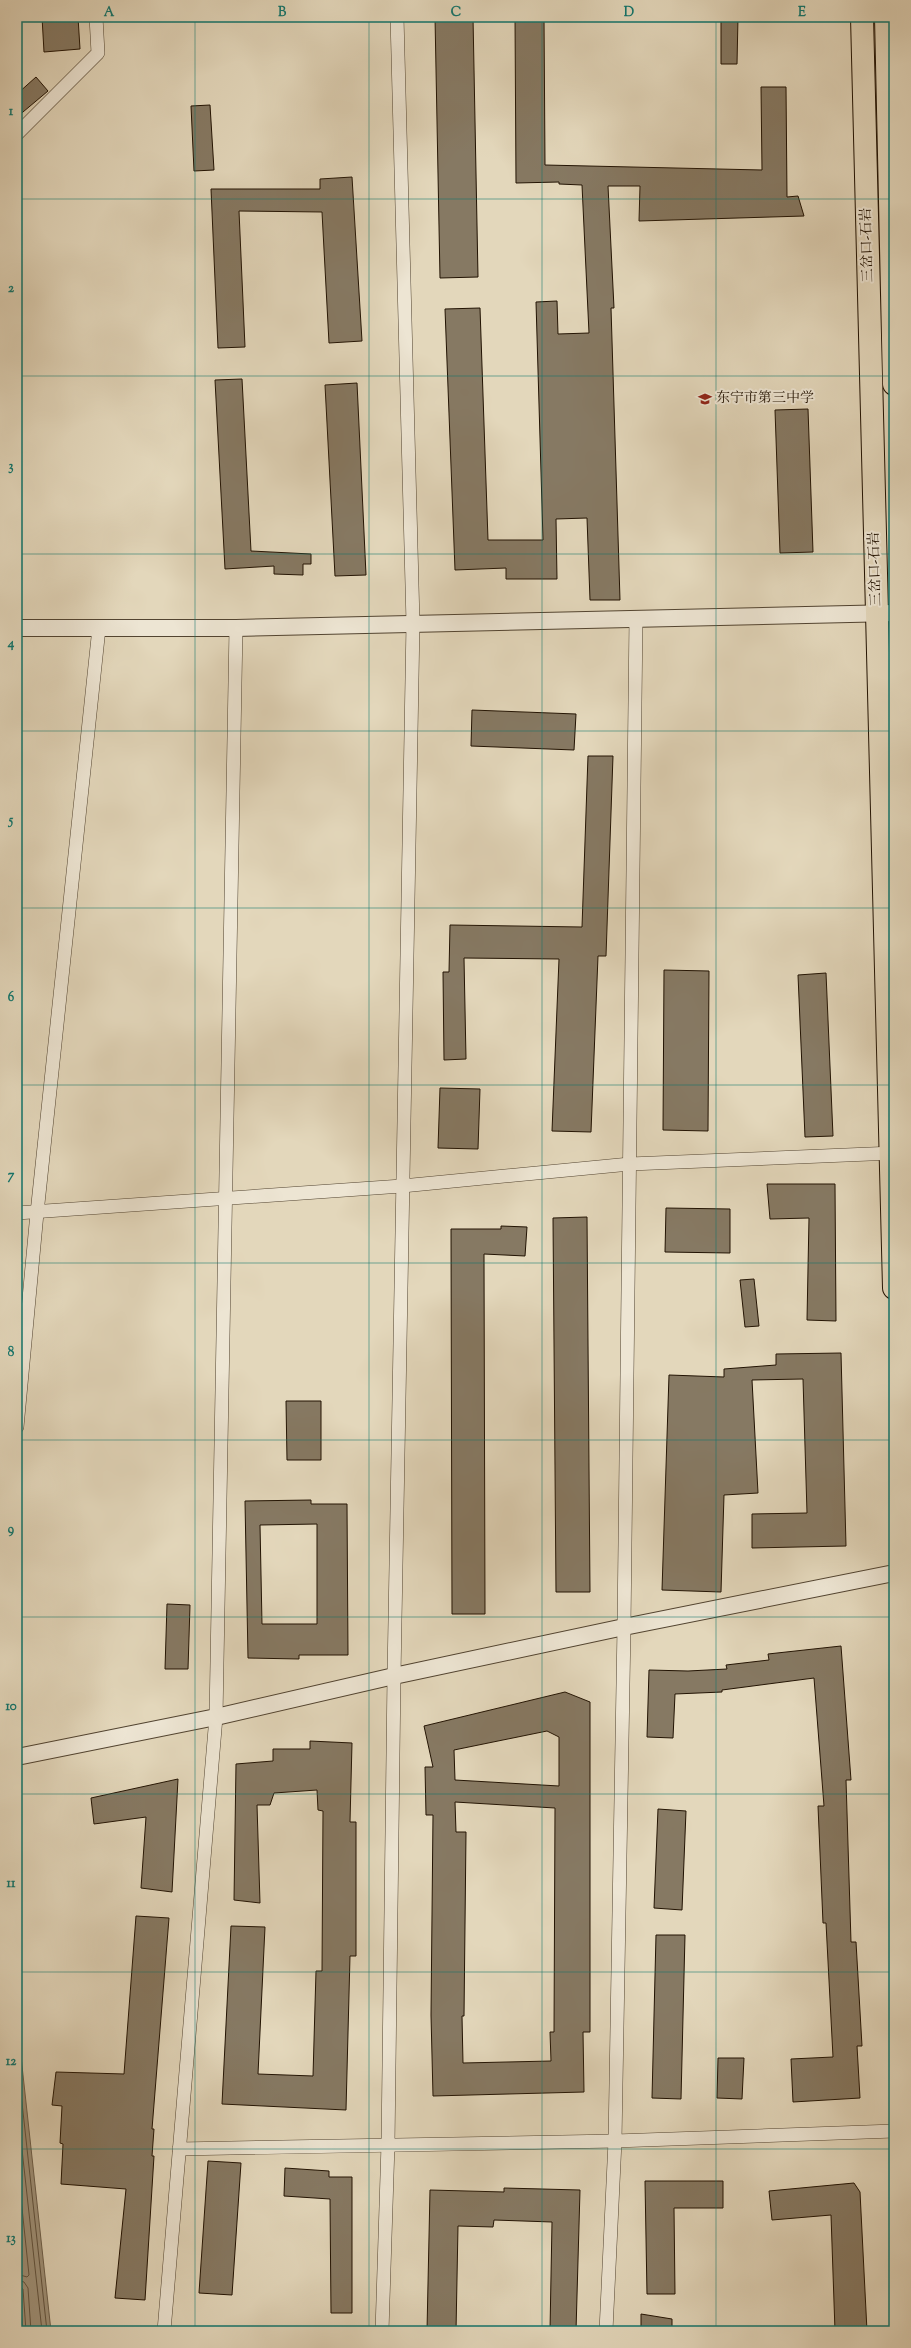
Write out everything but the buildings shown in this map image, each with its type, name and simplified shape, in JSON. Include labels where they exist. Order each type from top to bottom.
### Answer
[{"type":"highway","name":"三岔口-石岩","points":[[862,17],[886,613],[894,1288]]},
{"type":"highway","name":"三岔口-石岩","points":[[886,17],[894,384]]},
{"type":"street","points":[[17,134],[98,53],[96,17]]},
{"type":"street","points":[[382,2331],[388,2144],[402,1186],[413,623],[397,17]]},
{"type":"street","points":[[17,628],[236,628],[886,613]]},
{"type":"street","points":[[606,2331],[614,2141],[624,1627],[636,618]]},
{"type":"street","points":[[17,1427],[37,1213],[99,628]]},
{"type":"street","points":[[164,2331],[216,1717],[227,1200],[236,628]]},
{"type":"street","points":[[17,1213],[37,1213],[227,1200],[402,1186],[630,1164],[892,1153]]},
{"type":"street","points":[[17,1757],[216,1717],[394,1676],[624,1627],[894,1573]]},
{"type":"street","points":[[179,2149],[614,2141],[894,2131]]},
{"type":"water","points":[[17,2020],[51,2331],[23,2331],[17,2267]]},
{"type":"place","name":"东宁市第三中学","points":[[705,399]]}]
